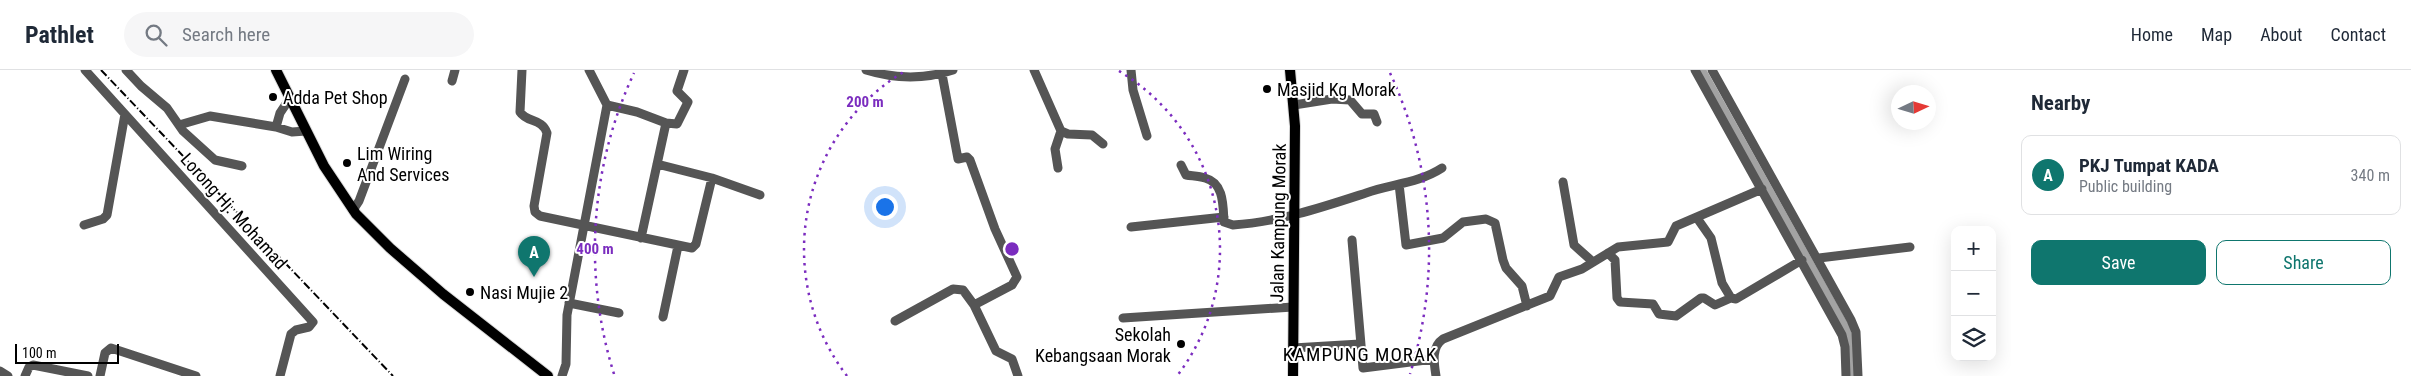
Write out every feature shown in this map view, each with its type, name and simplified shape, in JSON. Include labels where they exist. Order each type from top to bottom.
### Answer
[{"type":"main road","points":[[276,70],[330,177],[353,210],[383,242],[443,294],[548,376]]},
{"type":"main road","name":"Jalan Kampung Morak","points":[[1290,70],[1294,105],[1293,376]]},
{"type":"street","name":"Lorong Hj. Mohamad","points":[[85,70],[313,322],[309,327],[296,330],[291,334],[280,376]]},
{"type":"street","points":[[126,70],[141,86],[167,108],[192,140],[214,160],[242,166]]},
{"type":"street","points":[[452,81],[455,70]]},
{"type":"street","points":[[522,70],[520,112],[527,118],[540,123],[547,133],[534,206],[535,212],[543,217],[690,248],[694,247],[712,178]]},
{"type":"street","points":[[562,376],[566,364],[569,303],[607,105],[589,70]]},
{"type":"street","points":[[607,105],[637,112],[666,123],[677,124],[687,104],[687,100],[677,91],[684,70]]},
{"type":"street","points":[[866,70],[887,77],[915,78],[942,74],[953,70]]},
{"type":"street","points":[[1034,70],[1061,131],[1055,149],[1058,168]]},
{"type":"street","points":[[1131,70],[1133,90],[1147,136]]},
{"type":"street","points":[[1695,70],[1842,335],[1845,347],[1846,376]]},
{"type":"street","points":[[1712,70],[1819,258],[1856,332],[1858,376]]},
{"type":"street","points":[[942,74],[958,159],[969,158],[970,160],[995,229],[1016,277],[1012,285],[974,305]]},
{"type":"street","points":[[353,210],[359,201],[405,79]]},
{"type":"street","points":[[276,127],[280,113],[290,98]]},
{"type":"street","points":[[1294,105],[1347,99],[1353,102],[1362,114],[1374,114],[1377,122]]},
{"type":"street","points":[[84,225],[105,218],[107,215],[125,114]]},
{"type":"street","points":[[179,125],[210,116],[276,127],[292,132],[306,131]]},
{"type":"street","points":[[641,238],[666,123]]},
{"type":"street","points":[[1061,131],[1068,134],[1092,135],[1103,144]]},
{"type":"street","points":[[657,164],[712,178],[760,195]]},
{"type":"street","points":[[1181,165],[1186,175],[1208,179],[1220,190],[1224,217],[1227,224],[1233,225],[1321,209],[1366,193],[1423,178],[1442,168]]},
{"type":"street","points":[[1563,182],[1574,245],[1592,262]]},
{"type":"street","points":[[1399,184],[1406,245],[1443,238],[1463,222],[1491,220],[1495,223],[1506,268],[1522,286],[1527,306]]},
{"type":"street","points":[[1436,376],[1434,358],[1436,346],[1443,339],[1551,295],[1559,277],[1592,262],[1618,247],[1668,242],[1674,227],[1762,190]]},
{"type":"street","points":[[1131,227],[1224,217]]},
{"type":"street","points":[[1697,218],[1711,238],[1722,283],[1731,298]]},
{"type":"street","points":[[1352,240],[1360,344],[1364,369],[1434,358]]},
{"type":"street","points":[[663,317],[678,246]]},
{"type":"street","points":[[1819,258],[1910,247]]},
{"type":"street","points":[[1608,253],[1615,261],[1617,298],[1620,302],[1653,304],[1659,314],[1676,316],[1700,298],[1704,298],[1715,305],[1731,298],[1736,299],[1802,260]]},
{"type":"street","points":[[895,321],[958,288],[966,293],[974,305],[996,351],[1012,359],[1018,376]]},
{"type":"street","points":[[569,303],[619,313]]},
{"type":"street","points":[[1123,318],[1293,307]]},
{"type":"street","points":[[1292,348],[1360,344]]},
{"type":"street","points":[[100,376],[106,353],[111,348],[178,368],[196,376]]},
{"type":"street","points":[[24,376],[29,367],[36,365],[88,376]]},
{"type":"street","points":[[0,371],[8,376]]},
{"type":"waterway","points":[[1702,70],[1846,328],[1851,343],[1854,375]]},
{"type":"railway","points":[[101,70],[393,376]]},
{"type":"place","name":"Masjid Kg Morak","points":[[1267,89]]},
{"type":"place","name":"Adda Pet Shop","points":[[273,97]]},
{"type":"place","name":"Lim Wiring And Services","points":[[347,163]]},
{"type":"place","name":"PKJ Tumpat KADA","points":[[534,277]]},
{"type":"place","name":"Nasi Mujie 2","points":[[470,292]]},
{"type":"place","name":"Sekolah Kebangsaan Morak","points":[[1181,344]]},
{"type":"district","name":"KAMPUNG MORAK","points":[[1360,354]]}]
